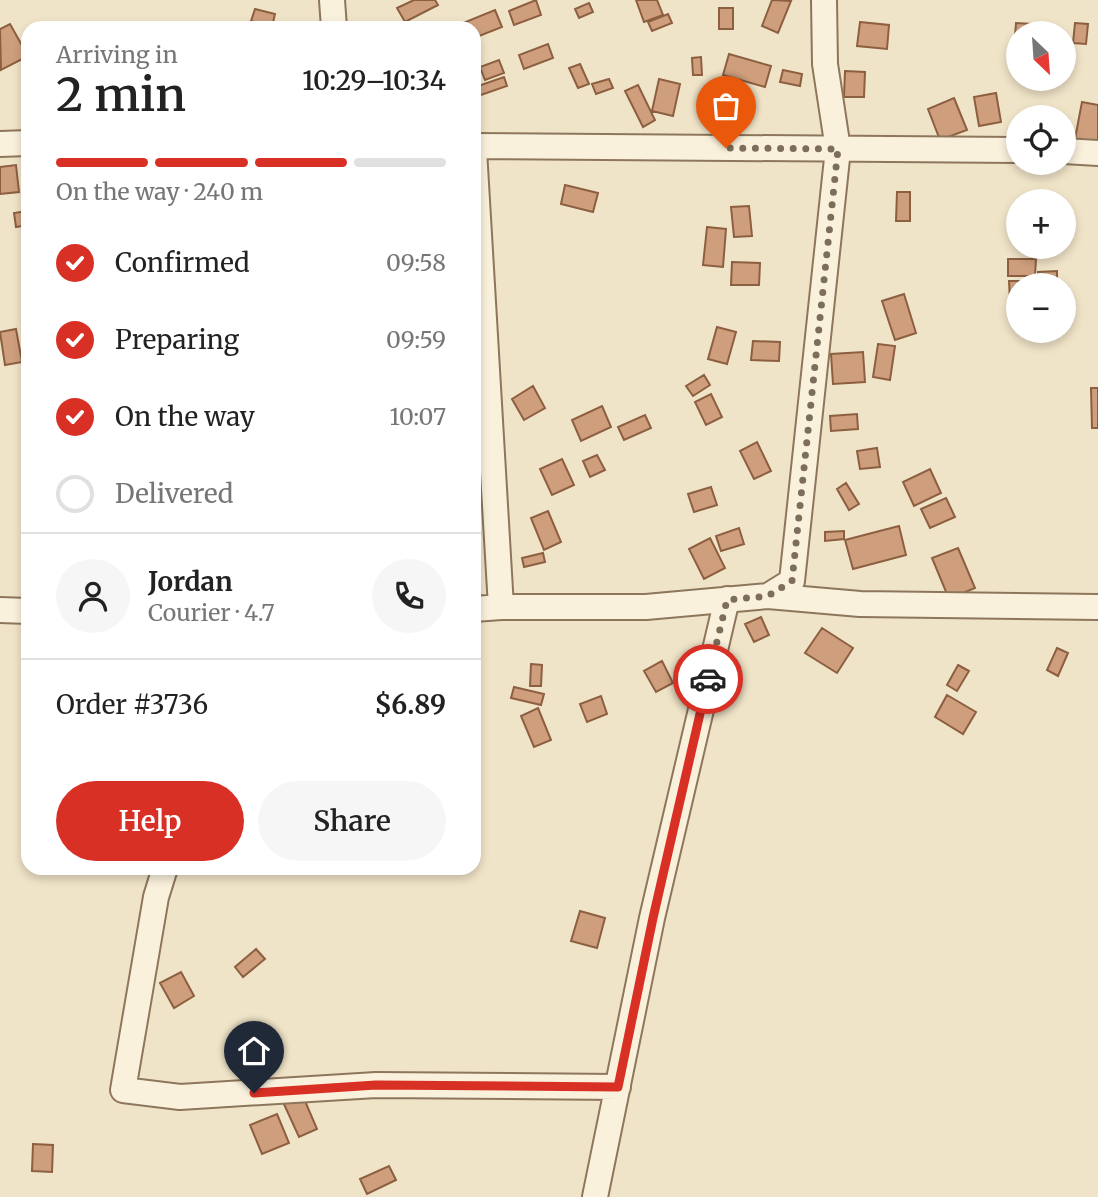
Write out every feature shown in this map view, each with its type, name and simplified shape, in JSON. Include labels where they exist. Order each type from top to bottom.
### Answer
[{"type":"street","points":[[332,0],[334,21]]},
{"type":"street","points":[[768,596],[792,581],[838,149],[825,64],[824,0]]},
{"type":"street","points":[[0,144],[21,143]]},
{"type":"street","points":[[481,148],[1006,150]]},
{"type":"street","points":[[1076,152],[1098,153]]},
{"type":"street","points":[[481,267],[501,607]]},
{"type":"street","points":[[481,608],[646,607],[768,596],[860,604],[1098,607]]},
{"type":"street","points":[[595,1197],[656,905],[727,600]]},
{"type":"street","points":[[0,610],[21,611]]},
{"type":"street","points":[[163,875],[156,897],[123,1090],[180,1097],[376,1085],[618,1087]]},
{"type":"building","points":[[414,0],[435,0],[438,5],[407,21],[397,8]]},
{"type":"building","points":[[536,0],[541,15],[514,25],[509,11]]},
{"type":"building","points":[[636,0],[657,0],[663,15],[644,22]]},
{"type":"building","points":[[772,0],[791,1],[778,33],[762,26]]},
{"type":"building","points":[[589,3],[593,12],[579,18],[575,9]]},
{"type":"building","points":[[719,8],[733,8],[733,29],[719,29]]},
{"type":"building","points":[[255,9],[275,14],[273,21],[251,21]]},
{"type":"building","points":[[495,10],[502,27],[481,35],[481,21],[468,21]]},
{"type":"building","points":[[668,14],[672,23],[652,31],[648,22]]},
{"type":"building","points":[[860,22],[889,25],[887,49],[857,46]]},
{"type":"building","points":[[1076,23],[1088,24],[1086,44],[1076,43]]},
{"type":"building","points":[[10,24],[21,44],[21,60],[1,70],[0,29]]},
{"type":"building","points":[[548,44],[553,58],[524,69],[519,55]]},
{"type":"building","points":[[729,54],[771,66],[765,87],[723,75]]},
{"type":"building","points":[[701,57],[702,75],[693,75],[692,58]]},
{"type":"building","points":[[499,60],[504,73],[485,80],[481,67]]},
{"type":"building","points":[[580,64],[589,84],[578,88],[569,68]]},
{"type":"building","points":[[783,70],[802,74],[800,86],[780,82]]},
{"type":"building","points":[[845,71],[865,72],[864,97],[844,97]]},
{"type":"building","points":[[504,77],[507,86],[481,95],[481,85]]},
{"type":"building","points":[[609,79],[613,88],[596,94],[592,84]]},
{"type":"building","points":[[659,79],[680,84],[673,116],[652,111]]},
{"type":"building","points":[[638,85],[655,120],[643,127],[625,91]]},
{"type":"building","points":[[996,93],[1001,122],[979,126],[974,97]]},
{"type":"building","points":[[954,98],[967,130],[940,140],[928,109]]},
{"type":"building","points":[[1082,102],[1098,105],[1098,149],[1076,144]]},
{"type":"building","points":[[16,165],[19,192],[0,194],[0,167]]},
{"type":"building","points":[[565,185],[598,193],[593,212],[561,204]]},
{"type":"building","points":[[897,192],[910,192],[910,221],[896,221]]},
{"type":"building","points":[[749,206],[752,236],[734,237],[731,207]]},
{"type":"building","points":[[21,212],[21,226],[16,227],[14,213]]},
{"type":"building","points":[[707,227],[726,229],[723,267],[703,265]]},
{"type":"building","points":[[1008,259],[1036,259],[1035,273],[1008,273]]},
{"type":"building","points":[[732,262],[760,263],[759,285],[731,285]]},
{"type":"building","points":[[904,294],[916,333],[895,340],[882,301]]},
{"type":"building","points":[[717,327],[736,332],[727,364],[708,359]]},
{"type":"building","points":[[16,329],[21,362],[5,365],[0,332]]},
{"type":"building","points":[[753,341],[780,342],[779,361],[751,360]]},
{"type":"building","points":[[878,344],[895,346],[890,380],[873,377]]},
{"type":"building","points":[[863,352],[865,382],[833,384],[831,354]]},
{"type":"building","points":[[704,375],[710,385],[693,396],[686,386]]},
{"type":"building","points":[[533,386],[545,408],[524,420],[512,399]]},
{"type":"building","points":[[1091,388],[1098,388],[1098,428],[1092,428]]},
{"type":"building","points":[[711,394],[722,417],[706,425],[695,402]]},
{"type":"building","points":[[602,406],[611,427],[581,441],[572,420]]},
{"type":"building","points":[[857,414],[858,429],[831,431],[830,416]]},
{"type":"building","points":[[645,415],[651,428],[624,440],[618,427]]},
{"type":"building","points":[[757,442],[771,471],[754,479],[740,451]]},
{"type":"building","points":[[877,448],[880,467],[860,469],[857,451]]},
{"type":"building","points":[[597,455],[605,470],[590,477],[583,461]]},
{"type":"building","points":[[562,459],[574,485],[552,495],[540,469]]},
{"type":"building","points":[[930,469],[941,493],[914,506],[903,482]]},
{"type":"building","points":[[846,483],[859,504],[849,510],[837,489]]},
{"type":"building","points":[[711,487],[717,505],[694,512],[688,494]]},
{"type":"building","points":[[946,498],[955,517],[930,528],[921,509]]},
{"type":"building","points":[[548,511],[561,542],[544,550],[531,518]]},
{"type":"building","points":[[899,526],[906,555],[853,569],[845,540]]},
{"type":"building","points":[[739,528],[744,544],[721,551],[716,536]]},
{"type":"building","points":[[844,531],[844,539],[825,541],[825,532]]},
{"type":"building","points":[[710,538],[725,568],[704,579],[689,549]]},
{"type":"building","points":[[958,548],[975,588],[949,599],[932,558]]},
{"type":"building","points":[[543,553],[545,562],[524,567],[522,558]]},
{"type":"building","points":[[761,617],[769,635],[754,642],[745,624]]},
{"type":"building","points":[[822,628],[853,648],[837,673],[805,653]]},
{"type":"building","points":[[1057,648],[1068,653],[1058,676],[1047,670]]},
{"type":"building","points":[[662,661],[673,683],[656,692],[644,671]]},
{"type":"building","points":[[531,664],[542,665],[541,686],[530,686]]},
{"type":"building","points":[[958,665],[969,671],[957,691],[947,685]]},
{"type":"building","points":[[514,687],[544,694],[541,705],[511,698]]},
{"type":"building","points":[[947,695],[976,712],[963,734],[935,717]]},
{"type":"building","points":[[601,696],[607,714],[587,722],[580,704]]},
{"type":"building","points":[[538,708],[551,740],[534,747],[521,716]]},
{"type":"building","points":[[580,911],[605,918],[597,948],[571,941]]},
{"type":"building","points":[[256,949],[265,959],[243,977],[235,967]]},
{"type":"building","points":[[181,972],[194,996],[174,1008],[160,983]]},
{"type":"building","points":[[302,1094],[317,1129],[299,1137],[283,1102]]},
{"type":"building","points":[[277,1114],[289,1143],[262,1154],[250,1125]]},
{"type":"building","points":[[33,1144],[53,1145],[52,1172],[32,1171]]},
{"type":"building","points":[[389,1166],[396,1180],[367,1194],[360,1179]]},
{"type":"way so far","points":[[708,679],[727,600],[768,596],[792,581],[838,149],[726,148]]},
{"type":"route","points":[[254,1093],[376,1085],[618,1087],[653,918],[708,679]]}]
